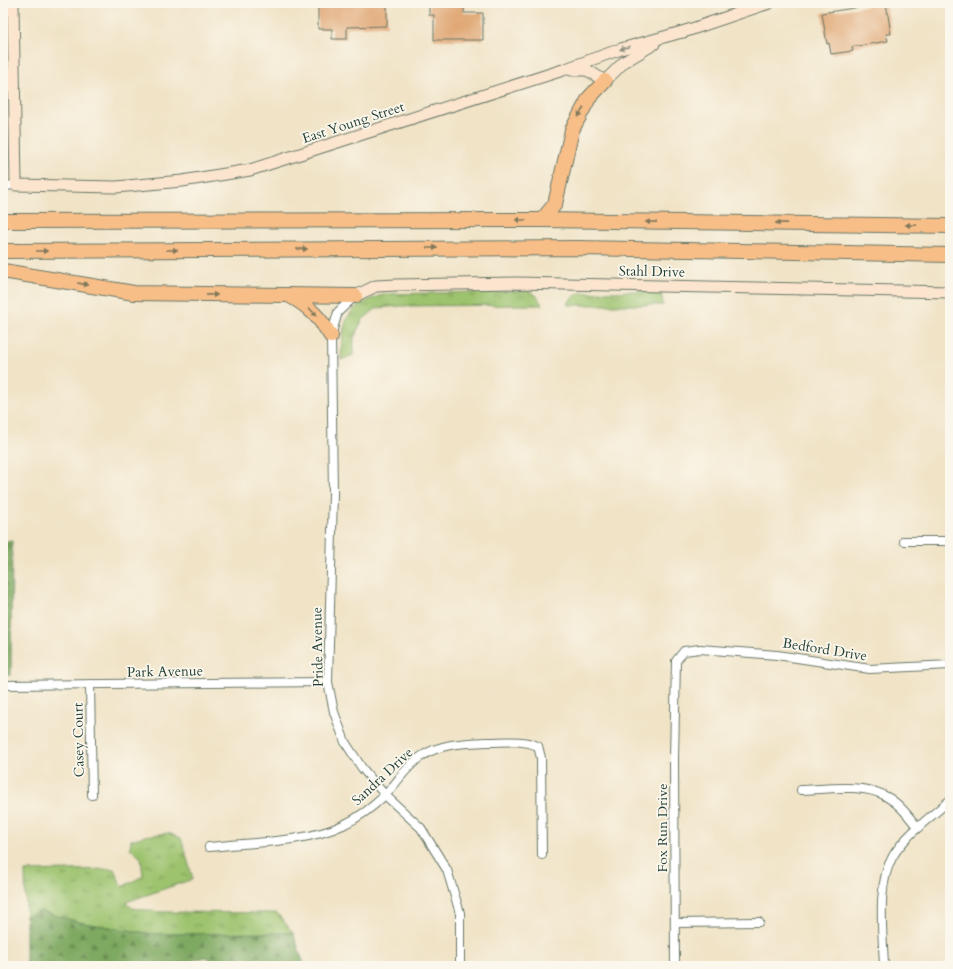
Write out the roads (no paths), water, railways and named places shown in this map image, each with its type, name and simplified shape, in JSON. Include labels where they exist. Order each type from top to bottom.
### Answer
[{"type":"highway","points":[[542,220],[555,204],[572,130],[589,98],[605,81]]},
{"type":"highway","points":[[3,221],[542,220],[950,226]]},
{"type":"highway","points":[[3,251],[578,248],[950,255]]},
{"type":"highway","points":[[3,271],[134,293],[355,296]]},
{"type":"highway","points":[[288,295],[305,304],[320,318],[331,336]]},
{"type":"main road","points":[[13,3],[16,185]]},
{"type":"main road","name":"East Young Street","points":[[16,185],[116,187],[182,181],[250,170],[563,70],[621,49],[689,30],[770,3]]},
{"type":"main road","name":"East Young Street","points":[[605,81],[624,62],[647,48],[689,30]]},
{"type":"main road","points":[[563,70],[587,70],[605,81]]},
{"type":"main road","name":"Stahl Drive","points":[[355,296],[376,286],[516,283],[950,292]]},
{"type":"street","points":[[3,186],[16,185]]},
{"type":"street","name":"Pride Avenue","points":[[355,296],[338,312],[331,336],[333,494],[328,682],[334,712],[345,742],[362,768],[385,795],[422,828],[447,870],[460,913],[460,966]]},
{"type":"street","points":[[904,541],[950,541]]},
{"type":"street","name":"Bedford Drive","points":[[697,649],[777,654],[870,669],[950,665]]},
{"type":"street","name":"Fox Run Drive","points":[[675,966],[676,661],[684,651],[697,649]]},
{"type":"street","name":"Park Avenue","points":[[3,685],[328,682]]},
{"type":"street","name":"Casey Court","points":[[90,684],[92,795]]},
{"type":"street","name":"Sandra Drive","points":[[209,846],[315,834],[348,822],[364,813],[385,795],[407,768],[423,755],[442,747],[462,743],[526,741],[538,746],[540,758],[542,855]]},
{"type":"street","points":[[801,790],[854,788],[877,791],[898,806],[918,828]]},
{"type":"street","points":[[884,966],[882,905],[885,878],[894,855],[918,828],[950,800]]},
{"type":"street","points":[[675,923],[759,922]]}]
